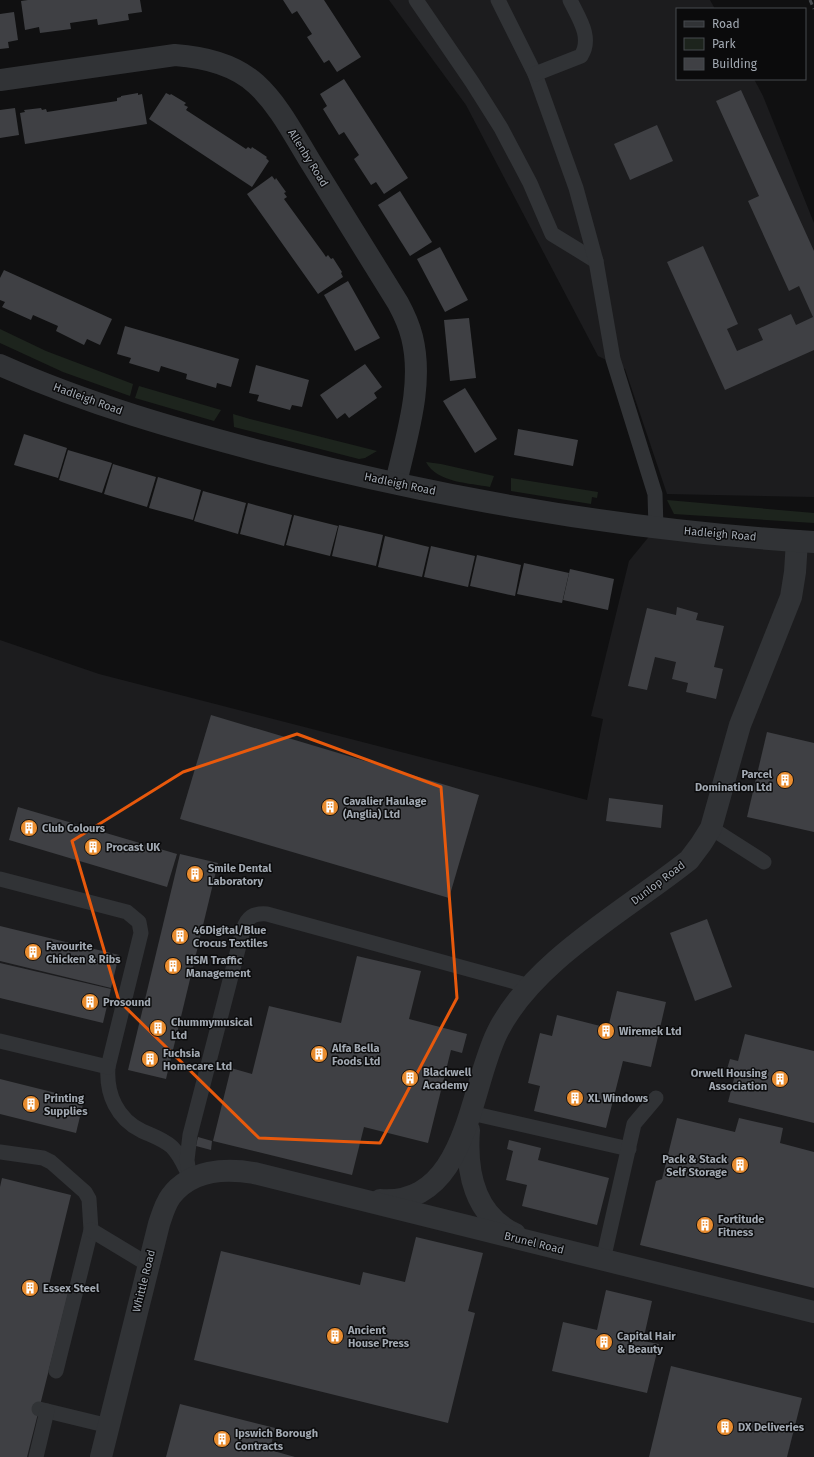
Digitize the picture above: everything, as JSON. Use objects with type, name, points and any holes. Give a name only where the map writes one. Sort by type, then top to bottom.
[{"type":"street","name":"Allenby Road","points":[[0,80],[175,55],[194,56],[212,60],[230,67],[256,83],[280,112],[398,303],[406,319],[415,350],[415,390],[396,483]]},
{"type":"street","name":"Hadleigh Road","points":[[0,365],[99,403],[189,433],[321,467],[539,512],[725,536],[806,541]]},
{"type":"street","name":"Dunlop Road","points":[[356,1198],[384,1200],[403,1198],[420,1192],[433,1184],[451,1160],[461,1140],[471,1113],[486,1058],[497,1032],[530,986],[584,938],[689,860],[701,844],[711,828],[740,725],[790,597],[795,572],[806,541]]},
{"type":"street","name":"Dunlop Road","points":[[471,1113],[469,1162],[472,1182],[477,1197],[486,1211],[498,1224],[534,1243]]},
{"type":"street","name":"Whittle Road","points":[[101,1457],[149,1265],[166,1206],[172,1196],[190,1180],[213,1171],[230,1169],[254,1173]]},
{"type":"street","name":"Brunel Road","points":[[254,1173],[814,1312]]},
{"type":"lane","points":[[416,0],[472,82],[501,128],[530,183],[552,234],[596,261]]},
{"type":"lane","points":[[498,0],[535,74],[576,188],[596,261],[613,359],[655,494],[656,528]]},
{"type":"lane","points":[[535,74],[581,56],[584,50],[586,42],[585,32],[570,0]]},
{"type":"lane","points":[[711,828],[764,862]]},
{"type":"lane","points":[[0,880],[127,912],[139,922],[141,933],[108,1067],[107,1080],[111,1096],[123,1118],[132,1126],[158,1137],[172,1147],[181,1158],[190,1180]]},
{"type":"lane","points":[[190,1180],[187,1160],[190,1135],[245,922],[250,916],[257,913],[267,914],[530,986]]},
{"type":"lane","points":[[0,1041],[108,1067]]},
{"type":"lane","points":[[603,1260],[634,1124],[656,1098]]},
{"type":"lane","points":[[471,1113],[629,1149]]},
{"type":"lane","points":[[0,1152],[43,1158],[56,1166],[85,1192],[89,1200],[92,1230],[56,1371]]},
{"type":"lane","points":[[92,1230],[149,1265]]},
{"type":"lane","points":[[36,1457],[43,1410],[109,1426]]},
{"type":"highlighted area","points":[[297,734],[441,787],[457,998],[380,1143],[259,1138],[119,1001],[72,841],[183,772]]},
{"type":"shaded area","points":[[389,0],[710,0],[714,8],[676,8],[676,80],[755,80],[763,96],[814,223],[814,497],[667,494],[625,369],[598,356],[466,105]]},
{"type":"shaded area","points":[[656,528],[814,542],[814,1457],[0,1457],[0,640],[99,674],[587,800],[603,719],[591,716],[629,561]]},
{"type":"green space","points":[[0,329],[46,351],[133,384],[130,396],[63,372],[0,343]]},
{"type":"green space","points":[[139,386],[221,410],[214,421],[135,398]]},
{"type":"green space","points":[[233,414],[377,451],[365,458],[359,459],[234,427]]},
{"type":"green space","points":[[426,462],[494,476],[490,487],[464,483],[438,474],[431,469]]},
{"type":"green space","points":[[511,478],[598,492],[597,498],[592,497],[591,504],[511,491]]},
{"type":"green space","points":[[667,500],[814,513],[814,523],[674,514]]},
{"type":"building","points":[[140,0],[142,12],[128,14],[129,20],[98,25],[97,19],[70,23],[71,29],[40,33],[39,27],[25,30],[21,1]]},
{"type":"building","points":[[283,0],[324,0],[361,57],[337,72],[329,60],[324,63],[307,37],[312,34],[297,11],[292,14]]},
{"type":"building","points":[[14,12],[18,40],[8,42],[9,48],[0,49],[0,14]]},
{"type":"building","points":[[344,79],[408,178],[384,194],[376,182],[371,185],[354,159],[359,155],[344,132],[339,135],[323,109],[327,106],[320,94]]},
{"type":"building","points":[[741,90],[814,251],[814,350],[725,390],[667,262],[703,246],[738,324],[727,329],[737,351],[763,340],[758,329],[791,314],[796,325],[813,317],[799,286],[789,291],[748,201],[759,196],[716,101]]},
{"type":"building","points":[[138,93],[138,95],[142,94],[147,124],[25,144],[20,113],[25,112],[24,110],[41,108],[42,110],[46,109],[47,112],[117,101],[117,98],[121,96]]},
{"type":"building","points":[[166,93],[171,94],[186,103],[184,105],[188,107],[186,110],[246,149],[248,147],[251,149],[252,147],[267,157],[266,158],[269,161],[252,187],[149,119]]},
{"type":"building","points":[[15,108],[19,135],[0,138],[0,110]]},
{"type":"building","points":[[657,125],[673,161],[630,180],[614,144]]},
{"type":"building","points":[[272,176],[275,180],[276,178],[286,192],[284,193],[287,197],[284,199],[326,257],[328,255],[331,259],[333,258],[342,272],[343,277],[318,294],[247,194]]},
{"type":"building","points":[[400,191],[432,242],[410,256],[378,205]]},
{"type":"building","points":[[440,247],[468,300],[445,312],[417,259]]},
{"type":"building","points":[[4,270],[112,319],[100,345],[87,339],[84,345],[56,331],[58,326],[33,315],[31,320],[2,307],[5,302],[0,300],[0,278]]},
{"type":"building","points":[[348,281],[380,338],[355,351],[324,295]]},
{"type":"building","points":[[469,318],[476,378],[450,381],[444,320]]},
{"type":"building","points":[[125,326],[239,359],[231,387],[217,383],[216,388],[186,379],[187,374],[161,366],[159,372],[129,363],[131,358],[117,354]]},
{"type":"building","points":[[365,364],[382,387],[374,393],[377,398],[349,418],[345,413],[337,419],[320,395]]},
{"type":"building","points":[[256,365],[309,380],[302,407],[292,405],[290,410],[257,401],[259,395],[249,393]]},
{"type":"building","points":[[465,388],[497,439],[475,453],[443,401]]},
{"type":"building","points":[[518,429],[578,440],[573,466],[514,455]]},
{"type":"building","points":[[24,434],[67,448],[58,478],[14,465]]},
{"type":"building","points":[[68,450],[112,463],[102,493],[59,480]]},
{"type":"building","points":[[113,464],[156,477],[147,507],[104,494]]},
{"type":"building","points":[[158,477],[201,490],[193,520],[149,508]]},
{"type":"building","points":[[203,491],[246,503],[238,534],[194,521]]},
{"type":"building","points":[[248,503],[292,515],[284,546],[240,534]]},
{"type":"building","points":[[294,515],[338,526],[330,556],[286,545]]},
{"type":"building","points":[[339,525],[383,535],[376,566],[332,556]]},
{"type":"building","points":[[385,536],[429,547],[422,577],[378,567]]},
{"type":"building","points":[[431,546],[475,556],[468,587],[424,577]]},
{"type":"building","points":[[477,555],[521,565],[515,596],[470,586]]},
{"type":"building","points":[[524,563],[569,573],[562,603],[517,594]]},
{"type":"building","points":[[570,569],[614,579],[608,610],[563,600]]},
{"type":"building","points":[[677,607],[698,613],[696,620],[724,626],[714,667],[723,669],[716,699],[686,692],[688,683],[672,679],[676,662],[655,657],[647,690],[628,686],[647,608],[676,615]]},
{"type":"building","name":"Cavalier Haulage (Anglia) Ltd","points":[[211,715],[479,795],[449,898],[180,819]]},
{"type":"building","name":"Parcel Domination Ltd","points":[[767,732],[814,743],[814,832],[747,817]]},
{"type":"building","points":[[609,798],[663,805],[661,828],[606,821]]},
{"type":"building","points":[[18,807],[177,854],[167,887],[9,840]]},
{"type":"building","points":[[180,854],[218,863],[166,1079],[128,1070]]},
{"type":"building","points":[[707,919],[732,987],[695,1001],[670,933]]},
{"type":"building","points":[[0,926],[119,955],[111,988],[0,961]]},
{"type":"building","points":[[357,956],[421,971],[409,1019],[467,1034],[462,1053],[451,1050],[428,1143],[364,1127],[352,1175],[213,1141],[231,1068],[252,1074],[269,1006],[341,1023]]},
{"type":"building","points":[[0,963],[111,989],[103,1023],[0,998]]},
{"type":"building","points":[[617,991],[666,1002],[651,1067],[623,1061],[606,1128],[534,1111],[540,1086],[528,1083],[540,1033],[552,1036],[557,1015],[608,1028]]},
{"type":"building","points":[[745,1034],[814,1051],[814,1123],[728,1102],[736,1071],[727,1069],[730,1059],[738,1061]]},
{"type":"building","points":[[0,1079],[84,1100],[76,1133],[0,1114]]},
{"type":"building","points":[[677,1118],[735,1132],[739,1118],[783,1128],[780,1143],[814,1152],[814,1288],[640,1245],[656,1181],[662,1179]]},
{"type":"building","points":[[198,1137],[212,1141],[211,1150],[196,1146]]},
{"type":"building","points":[[509,1140],[541,1148],[538,1160],[609,1178],[597,1225],[522,1206],[527,1185],[506,1180],[513,1151],[507,1149]]},
{"type":"building","name":"Essex Steel","points":[[2,1178],[71,1195],[49,1285],[69,1290],[27,1457],[0,1457],[0,1187]]},
{"type":"building","name":"Ancient House Press","points":[[416,1237],[483,1253],[468,1311],[475,1313],[448,1423],[194,1360],[221,1251],[360,1285],[363,1272],[405,1282]]},
{"type":"building","name":"Capital Hair & Beauty","points":[[606,1290],[652,1301],[643,1341],[659,1344],[647,1393],[552,1371],[563,1322],[597,1330]]},
{"type":"building","name":"DX Deliveries","points":[[671,1366],[802,1398],[787,1457],[649,1457]]},
{"type":"building","name":"Ipswich Borough Contracts","points":[[180,1404],[275,1428],[270,1450],[295,1457],[166,1457]]},
{"type":"railway","points":[[810,0],[814,9]]},
{"type":"place","name":"Parcel Domination Ltd","points":[[785,780]]},
{"type":"place","name":"Cavalier Haulage (Anglia) Ltd","points":[[330,807]]},
{"type":"place","name":"Club Colours","points":[[29,828]]},
{"type":"place","name":"Procast UK","points":[[93,847]]},
{"type":"place","name":"Smile Dental Laboratory","points":[[195,874]]},
{"type":"place","name":"46Digital/Blue Crocus Textiles","points":[[180,936]]},
{"type":"place","name":"Favourite Chicken & Ribs","points":[[33,952]]},
{"type":"place","name":"HSM Traffic Management","points":[[173,966]]},
{"type":"place","name":"Prosound","points":[[90,1002]]},
{"type":"place","name":"Chummymusical Ltd","points":[[158,1028]]},
{"type":"place","name":"Wiremek Ltd","points":[[606,1031]]},
{"type":"place","name":"Alfa Bella Foods Ltd","points":[[319,1054]]},
{"type":"place","name":"Fuchsia Homecare Ltd","points":[[150,1059]]},
{"type":"place","name":"Blackwell Academy","points":[[410,1078]]},
{"type":"place","name":"Orwell Housing Association","points":[[780,1079]]},
{"type":"place","name":"XL Windows","points":[[575,1098]]},
{"type":"place","name":"Printing Supplies","points":[[31,1104]]},
{"type":"place","name":"Pack & Stack Self Storage","points":[[740,1165]]},
{"type":"place","name":"Fortitude Fitness","points":[[705,1225]]},
{"type":"place","name":"Essex Steel","points":[[30,1288]]},
{"type":"place","name":"Ancient House Press","points":[[335,1336]]},
{"type":"place","name":"Capital Hair & Beauty","points":[[604,1342]]},
{"type":"place","name":"DX Deliveries","points":[[725,1427]]},
{"type":"place","name":"Ipswich Borough Contracts","points":[[222,1439]]}]
